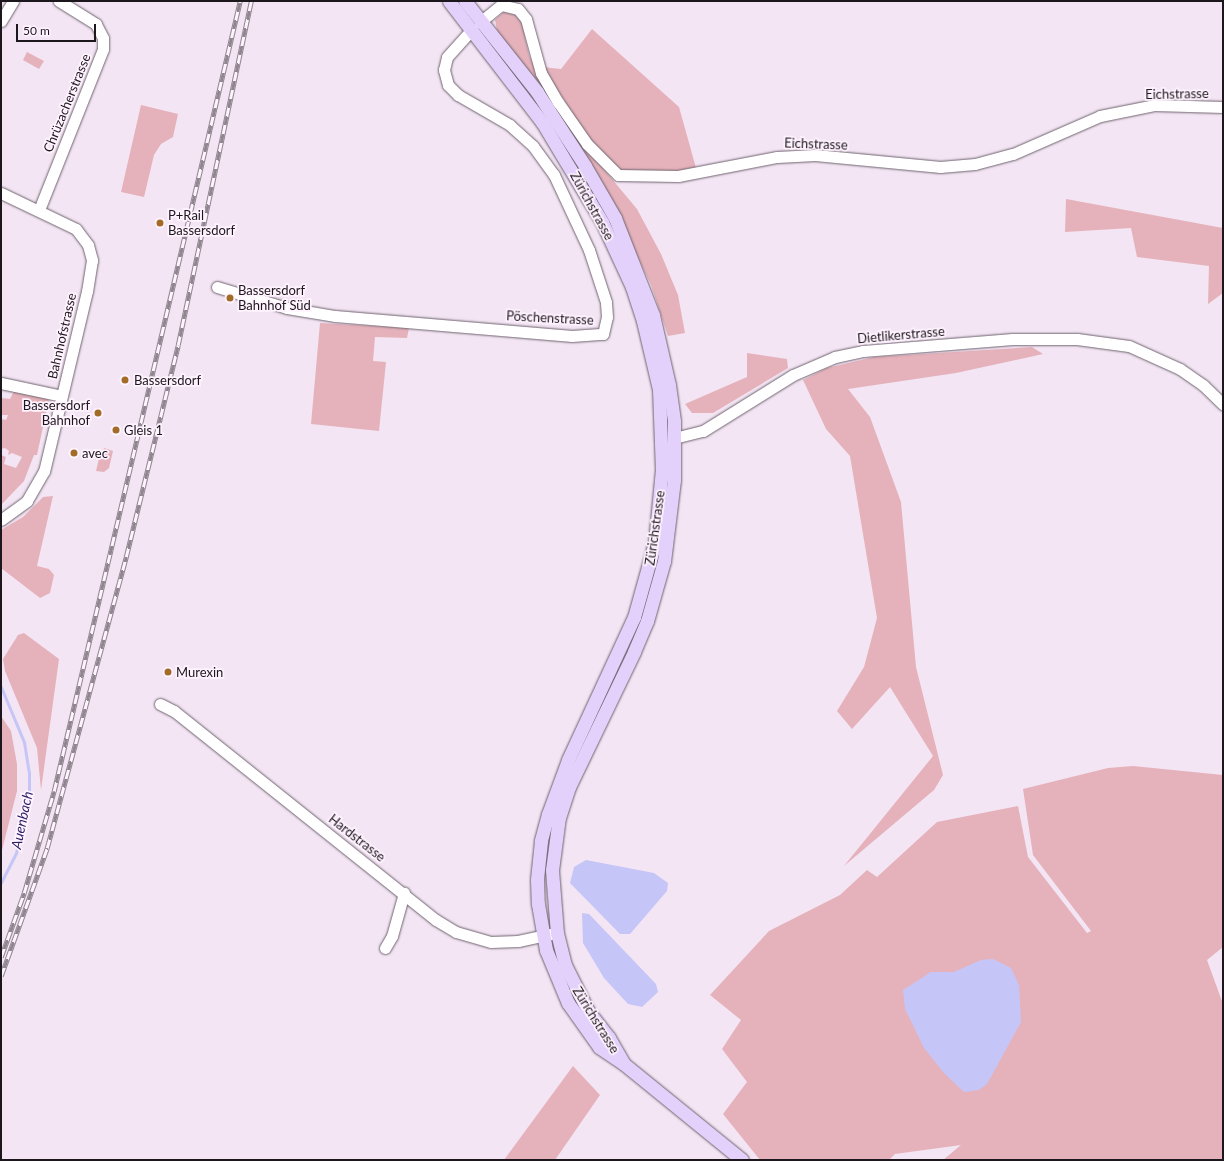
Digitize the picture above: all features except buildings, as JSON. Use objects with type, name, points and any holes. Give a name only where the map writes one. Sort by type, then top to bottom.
[{"type":"main road","name":"Zürichstrasse","points":[[449,1],[476,25],[537,92],[585,166],[615,218],[643,285],[674,421],[666,435],[659,514],[648,576],[620,652],[568,760],[548,814],[541,841],[538,880],[543,936],[561,989],[578,1019],[599,1047],[624,1064],[742,1160]]},
{"type":"main road","name":"Zürichstrasse","points":[[465,1],[476,25]]},
{"type":"main road","name":"Zürichstrasse","points":[[624,1064],[579,996],[565,966],[556,933],[552,870],[559,817],[581,759],[647,621],[664,561],[670,520],[666,435],[659,389],[659,359]]},
{"type":"street","points":[[1,21],[13,1]]},
{"type":"street","name":"Chrüzacherstrasse","points":[[39,210],[103,49],[103,38],[96,24],[59,1]]},
{"type":"street","name":"Eichstrasse","points":[[476,25],[501,5],[518,9],[526,19],[541,73],[558,102],[587,144],[618,175],[678,176],[777,156],[815,155],[940,167],[975,164],[1013,154],[1100,116],[1154,106],[1223,107]]},
{"type":"street","name":"Pöschenstrasse","points":[[217,287],[287,308],[335,316],[572,336],[603,334],[607,317],[606,302],[589,250],[554,175],[533,146],[510,125],[458,95],[448,85],[444,70],[447,56],[476,25]]},
{"type":"street","points":[[1,193],[39,210]]},
{"type":"street","name":"Bahnhofstrasse","points":[[1,520],[27,501],[41,480],[87,291],[91,259],[88,245],[76,229],[39,210]]},
{"type":"street","name":"Dietlikerstrasse","points":[[666,435],[703,431],[793,375],[818,363],[863,351],[1044,338],[1094,340],[1150,354],[1180,369],[1203,385],[1223,404]]},
{"type":"street","points":[[1,383],[62,396]]},
{"type":"street","name":"Hardstrasse","points":[[160,704],[174,711],[436,920],[456,932],[474,939],[491,942],[518,941],[556,933]]},
{"type":"street","points":[[385,948],[392,936],[404,893]]},
{"type":"shaded area","points":[[504,12],[515,15],[522,23],[529,55],[546,95],[498,35],[495,20]]},
{"type":"shaded area","points":[[592,29],[679,107],[696,168],[677,172],[619,172],[588,138],[543,67],[561,69]]},
{"type":"shaded area","points":[[27,52],[44,61],[39,69],[23,60]]},
{"type":"shaded area","points":[[141,105],[178,114],[173,137],[161,144],[154,155],[144,197],[121,192]]},
{"type":"shaded area","points":[[566,124],[637,209],[661,254],[678,295],[685,333],[668,336],[651,285],[618,216]]},
{"type":"shaded area","points":[[1066,199],[1223,228],[1223,293],[1208,304],[1209,266],[1137,257],[1131,228],[1065,232]]},
{"type":"shaded area","points":[[320,323],[409,328],[407,338],[375,337],[373,361],[386,362],[379,431],[311,424]]},
{"type":"shaded area","points":[[1032,347],[1043,354],[956,373],[848,389],[870,417],[901,502],[916,667],[943,775],[934,790],[844,866],[933,756],[890,687],[852,729],[837,711],[864,667],[877,618],[850,456],[826,429],[803,380],[827,368],[874,357]]},
{"type":"shaded area","points":[[747,353],[787,359],[788,368],[713,413],[692,413],[685,404],[747,377]]},
{"type":"shaded area","points":[[14,391],[49,399],[37,455],[34,455],[24,481],[1,505],[1,455],[6,457],[4,464],[16,468],[22,457],[12,453],[8,455],[9,451],[5,448],[1,449],[1,419],[6,420],[8,415],[1,415],[2,398],[10,399]]},
{"type":"shaded area","points":[[104,448],[113,451],[109,468],[104,472],[96,471],[100,454],[103,454]]},
{"type":"shaded area","points":[[53,496],[37,566],[49,569],[54,575],[50,593],[40,598],[1,568],[1,530],[23,517],[43,497]]},
{"type":"shaded area","points":[[24,633],[59,659],[41,790],[37,748],[5,671],[3,659],[18,635]]},
{"type":"shaded area","points":[[1,716],[11,731],[17,764],[17,791],[1,854]]},
{"type":"shaded area","points":[[1133,766],[1223,775],[1223,947],[1207,960],[1223,1004],[1223,1160],[943,1160],[961,1145],[895,1154],[889,1160],[760,1160],[723,1114],[747,1082],[722,1049],[741,1020],[710,995],[769,931],[840,895],[867,870],[877,877],[937,822],[1018,806],[1028,857],[1087,933],[1091,931],[1033,855],[1023,789],[1108,768]]},
{"type":"shaded area","points":[[573,1066],[600,1095],[555,1160],[504,1160]]},
{"type":"water","points":[[586,860],[654,873],[668,883],[667,891],[630,934],[620,934],[570,883],[574,867]]},
{"type":"water","points":[[582,913],[589,914],[656,984],[658,992],[642,1007],[628,1004],[604,978],[583,943]]},
{"type":"water","points":[[993,959],[1011,968],[1019,985],[1021,1022],[987,1084],[979,1090],[964,1092],[944,1073],[924,1048],[905,1009],[903,990],[931,972],[954,972],[981,960]]},
{"type":"waterway","name":"Auenbach","points":[[1,687],[24,742],[29,772],[29,797],[16,853],[1,883]]},
{"type":"railway","points":[[1,957],[24,893],[54,791],[240,1]]},
{"type":"railway","points":[[1,976],[47,848],[126,557],[178,345],[251,1]]},
{"type":"place","name":"P+Rail Bassersdorf","points":[[160,223]]},
{"type":"place","name":"Bassersdorf Bahnhof Süd","points":[[230,298]]},
{"type":"place","name":"Bassersdorf","points":[[125,380]]},
{"type":"place","name":"Bassersdorf Bahnhof","points":[[98,413]]},
{"type":"place","name":"Gleis 1","points":[[116,430]]},
{"type":"place","name":"avec","points":[[74,453]]},
{"type":"place","name":"Murexin","points":[[168,672]]}]
